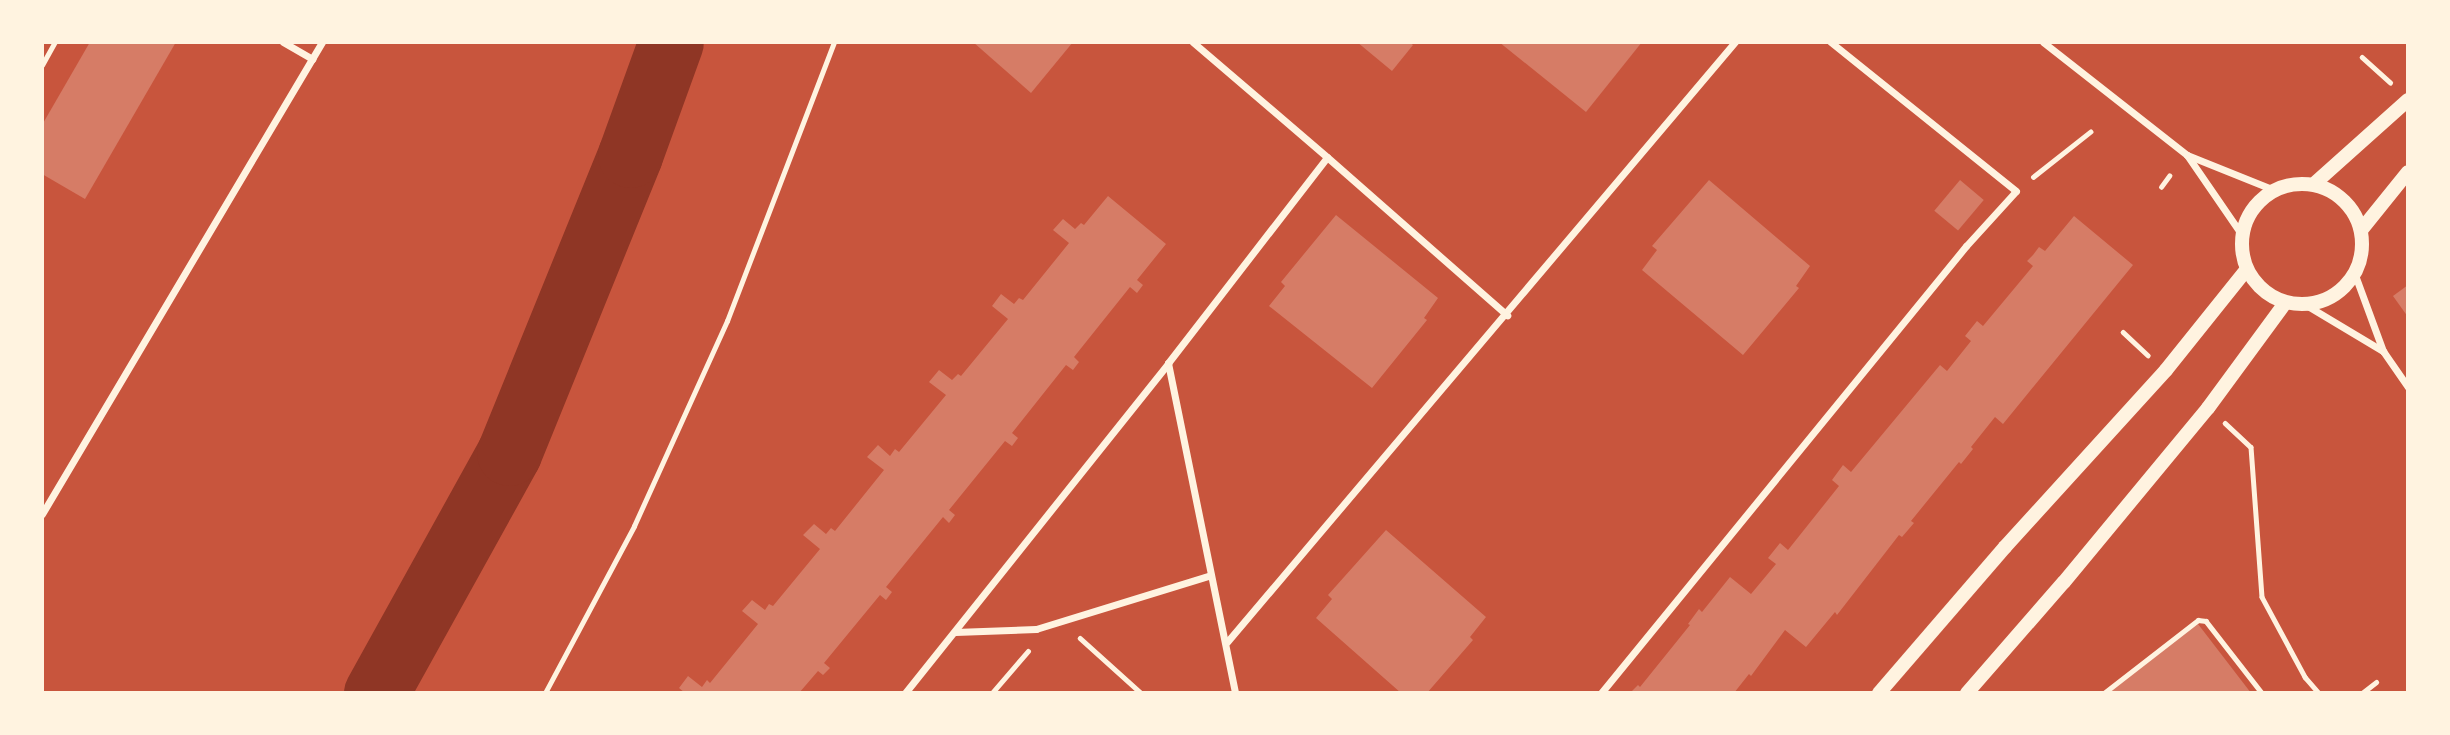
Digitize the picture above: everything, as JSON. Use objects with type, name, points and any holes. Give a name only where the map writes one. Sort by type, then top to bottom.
[{"type":"main road","points":[[2314,184],[2403,95]]},
{"type":"main road","points":[[2362,229],[2408,172]]},
{"type":"main road","points":[[2294,184],[2314,184],[2335,192],[2351,208],[2362,229],[2363,252],[2355,275],[2334,297],[2306,306],[2285,303],[2269,296],[2247,269],[2242,252],[2242,235],[2253,209],[2274,190],[2294,184]]},
{"type":"main road","points":[[1879,693],[2005,547],[2166,370],[2247,269]]},
{"type":"main road","points":[[1967,693],[2064,582],[2208,408],[2285,303]]},
{"type":"street","points":[[283,42],[312,59]]},
{"type":"street","points":[[42,514],[322,42]]},
{"type":"street","points":[[1193,42],[1507,315]]},
{"type":"street","points":[[1227,642],[1507,315],[1735,42]]},
{"type":"street","points":[[1601,693],[1966,246],[2016,191],[1831,42]]},
{"type":"street","points":[[2043,42],[2187,155],[2274,190]]},
{"type":"street","points":[[2187,155],[2242,235]]},
{"type":"street","points":[[905,693],[1168,363],[1327,157]]},
{"type":"street","points":[[2355,275],[2384,351],[2408,387]]},
{"type":"street","points":[[2306,306],[2384,351]]},
{"type":"street","points":[[1168,363],[1227,642],[1235,693]]},
{"type":"street","points":[[955,632],[1037,629],[1211,575]]},
{"type":"lane","points":[[42,65],[55,42]]},
{"type":"lane","points":[[2362,693],[2376,682]]},
{"type":"path","points":[[545,693],[634,526],[727,321],[834,42]]},
{"type":"path","points":[[2362,57],[2403,95]]},
{"type":"path","points":[[2016,191],[2090,132]]},
{"type":"path","points":[[2161,187],[2169,176]]},
{"type":"path","points":[[2123,332],[2150,356]]},
{"type":"path","points":[[2220,419],[2251,447],[2262,597],[2305,677],[2319,693]]},
{"type":"path","points":[[2104,693],[2198,620],[2206,621],[2262,693]]},
{"type":"path","points":[[1061,621],[1141,693]]},
{"type":"path","points":[[992,693],[1050,625]]},
{"type":"building","points":[[90,42],[176,42],[85,199],[42,174],[42,125]]},
{"type":"building","points":[[973,42],[1073,42],[1031,93]]},
{"type":"building","points":[[1357,42],[1409,42],[1413,45],[1392,71]]},
{"type":"building","points":[[1499,42],[1642,42],[1586,112]]},
{"type":"building","points":[[1709,180],[1810,266],[1796,286],[1799,288],[1743,355],[1642,270],[1657,250],[1652,246]]},
{"type":"building","points":[[1960,180],[1984,200],[1958,231],[1934,211]]},
{"type":"building","points":[[1108,196],[1166,244],[1137,280],[1143,285],[1137,293],[1130,287],[1074,357],[1079,362],[1073,370],[1066,365],[1012,433],[1018,438],[1012,446],[1005,441],[949,510],[955,515],[949,523],[943,517],[886,587],[892,592],[886,600],[880,595],[824,663],[830,668],[823,675],[818,671],[799,693],[685,693],[679,688],[688,676],[702,687],[707,680],[710,683],[758,624],[742,611],[752,600],[765,610],[769,604],[773,606],[820,549],[803,535],[814,524],[826,534],[831,528],[835,531],[884,470],[867,457],[878,445],[890,456],[895,449],[899,452],[946,395],[929,382],[939,370],[952,380],[958,374],[961,376],[1008,319],[992,306],[1001,294],[1014,304],[1019,298],[1023,300],[1069,243],[1053,230],[1063,219],[1075,229],[1081,223],[1084,225]]},
{"type":"building","points":[[1336,215],[1438,298],[1424,318],[1427,320],[1372,388],[1269,306],[1285,286],[1281,282]]},
{"type":"building","points":[[2074,216],[2133,265],[2003,424],[1995,417],[1961,464],[1959,462],[1911,521],[1914,523],[1902,537],[1899,535],[1837,615],[1835,612],[1806,647],[1785,630],[1751,676],[1749,674],[1734,693],[1630,693],[1638,685],[1640,687],[1690,625],[1688,624],[1699,609],[1702,612],[1730,577],[1751,594],[1776,564],[1768,558],[1780,543],[1788,550],[1839,486],[1832,480],[1843,465],[1851,472],[1940,365],[1947,371],[1971,341],[1965,336],[1977,321],[1983,326],[2033,266],[2027,261],[2039,247],[2045,251]]},
{"type":"building","points":[[2408,285],[2408,317],[2393,296]]},
{"type":"building","points":[[1386,530],[1486,617],[1470,637],[1473,640],[1427,693],[1401,693],[1316,618],[1332,599],[1328,595]]},
{"type":"building","points":[[2198,624],[2251,693],[2108,693],[2128,678]]},
{"type":"waterway","points":[[376,693],[509,453],[630,155],[671,42]]}]
